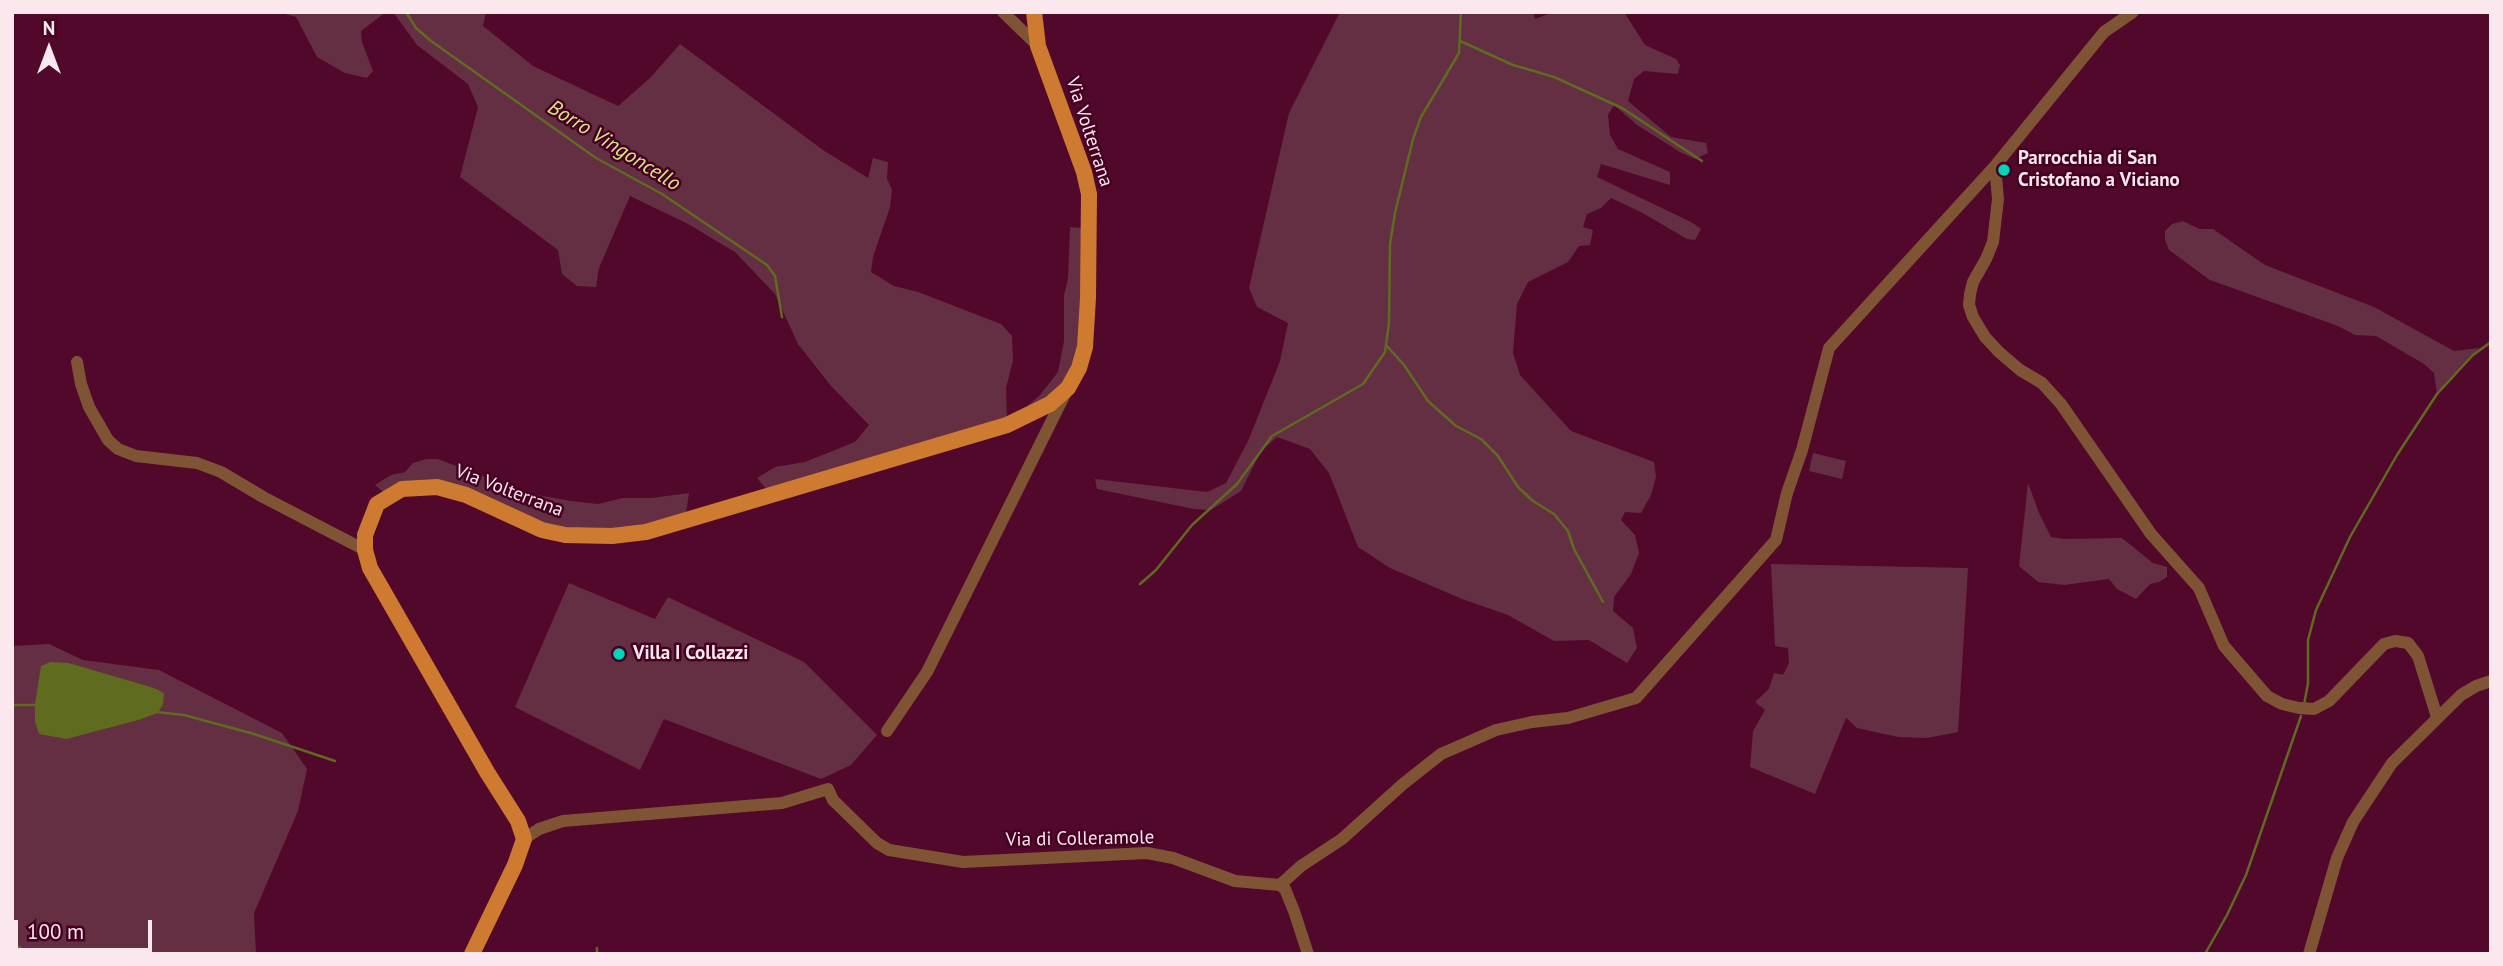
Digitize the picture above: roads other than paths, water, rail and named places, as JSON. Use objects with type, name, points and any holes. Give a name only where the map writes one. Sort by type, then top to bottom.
[{"type":"main road","name":"Via Volterrana","points":[[365,550],[365,535],[377,504],[402,489],[437,487],[466,495],[542,530],[565,535],[612,536],[646,532],[1007,425],[1050,404],[1068,388],[1079,368],[1085,346],[1090,194],[1038,46],[1034,12]]},
{"type":"main road","points":[[365,550],[370,568],[385,597],[518,821],[524,839],[515,865],[472,954]]},
{"type":"street","points":[[1003,12],[1038,46]]},
{"type":"street","points":[[1308,954],[1294,911],[1285,889],[1280,885],[1301,866],[1342,839],[1441,754],[1496,730],[1568,718],[1636,698],[1776,540],[1829,348],[1995,166],[2104,32],[2133,12]]},
{"type":"street","points":[[1995,166],[1998,199],[1993,242],[1973,282],[1969,304],[1973,317],[1985,337],[1999,352],[2020,370],[2042,383],[2061,404],[2151,534],[2199,588],[2224,646],[2267,696],[2282,704],[2314,709],[2329,701],[2384,644],[2395,641],[2408,643],[2417,656],[2437,717]]},
{"type":"street","points":[[77,362],[89,407],[108,440],[118,450],[136,456],[197,463],[221,472],[365,550]]},
{"type":"street","name":"Via Volterrana","points":[[887,731],[927,672],[1068,388]]},
{"type":"street","points":[[2309,954],[2337,858],[2353,822],[2392,763],[2461,695],[2491,681]]},
{"type":"street","name":"Via di Colleramole","points":[[524,839],[539,829],[563,821],[782,803],[828,789],[834,800],[877,843],[889,850],[962,862],[1147,853],[1173,858],[1235,881],[1280,885]]},
{"type":"waterway","name":"Borro Vingoncello","points":[[406,12],[416,28],[431,41],[596,158],[662,194],[767,265],[775,276],[782,317]]},
{"type":"waterway","points":[[1140,584],[1156,570],[1192,525],[1237,484],[1272,436],[1363,384],[1385,352],[1389,323],[1390,244],[1395,213],[1421,117],[1459,53],[1461,12]]},
{"type":"waterway","points":[[1460,41],[1513,65],[1554,77],[1622,108],[1702,161]]},
{"type":"waterway","points":[[2304,705],[2308,683],[2308,640],[2316,610],[2350,537],[2397,455],[2437,394],[2473,355],[2491,342]]},
{"type":"waterway","points":[[1386,345],[1404,365],[1428,401],[1456,426],[1481,439],[1498,456],[1518,487],[1533,501],[1554,514],[1568,531],[1574,549],[1603,602]]},
{"type":"waterway","points":[[12,705],[38,705]]},
{"type":"waterway","points":[[156,712],[184,715],[254,734],[335,761]]},
{"type":"waterway","points":[[2205,954],[2246,875],[2301,716]]},
{"type":"waterway","points":[[12,943],[30,954]]},
{"type":"waterway","points":[[597,948],[597,954]]},
{"type":"place","name":"Parrocchia di San Cristofano a Viciano","points":[[2004,170]]},
{"type":"place","name":"Villa I Collazzi","points":[[619,654]]}]
